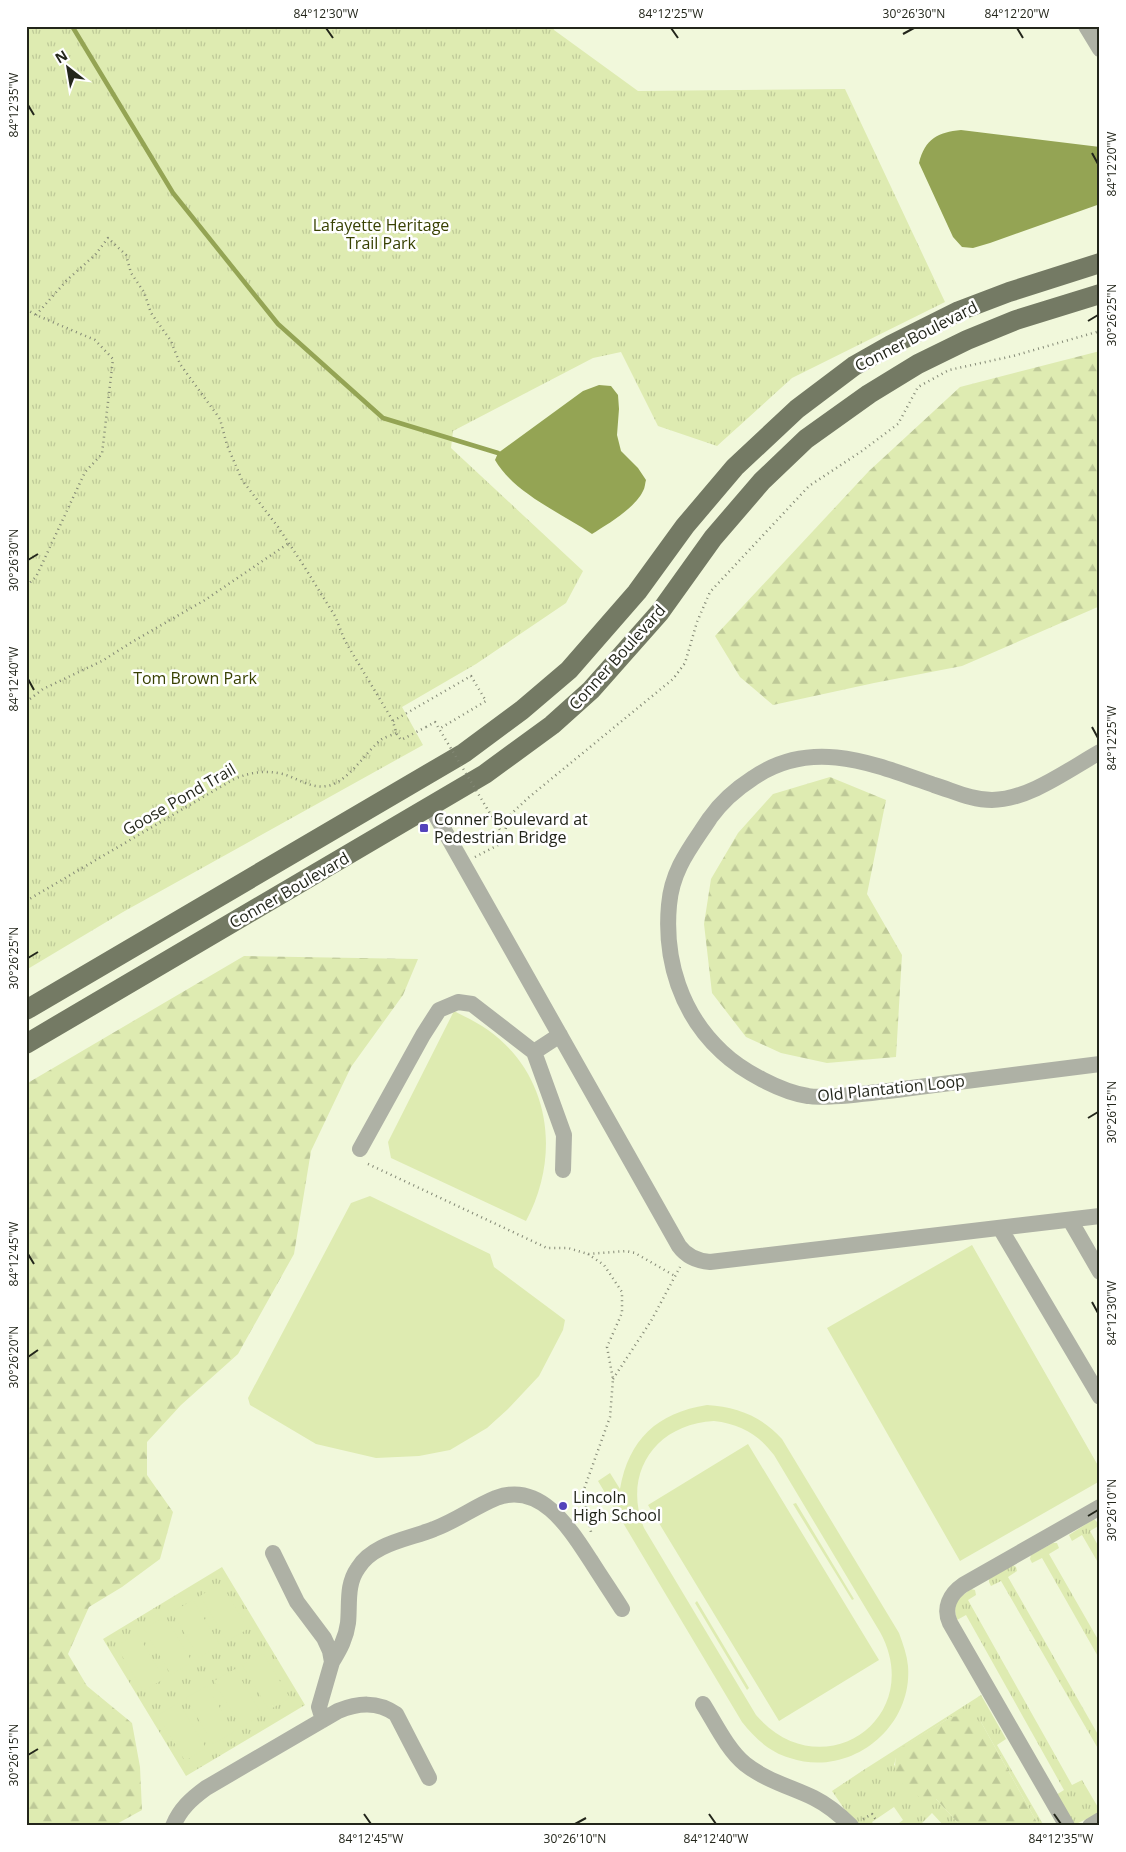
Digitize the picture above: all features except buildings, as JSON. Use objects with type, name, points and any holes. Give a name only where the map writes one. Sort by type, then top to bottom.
[{"type":"main road","name":"Conner Boulevard","points":[[26,1010],[415,782],[464,752],[522,710],[569,670],[637,592],[685,526],[735,467],[797,409],[854,366],[890,345],[959,311],[1008,292],[1100,263]]},
{"type":"main road","name":"Conner Boulevard","points":[[26,1044],[431,807],[485,774],[552,726],[591,690],[660,612],[713,538],[762,481],[806,439],[869,394],[918,364],[959,344],[1016,320],[1100,294]]},
{"type":"main road","points":[[415,782],[431,807]]},
{"type":"street","points":[[1086,26],[1100,49]]},
{"type":"street","name":"Old Plantation Loop","points":[[1100,752],[1034,789],[1011,798],[992,800],[971,798],[850,758],[807,756],[783,762],[759,774],[733,792],[717,808],[679,864],[670,895],[667,928],[671,965],[682,998],[711,1042],[729,1059],[753,1075],[808,1096],[862,1094],[1100,1064]]},
{"type":"street","points":[[431,807],[679,1246],[690,1257],[699,1261],[710,1262],[1100,1216]]},
{"type":"street","points":[[360,1149],[423,1035],[439,1010],[458,1002],[472,1004],[534,1052],[564,1135],[563,1170]]},
{"type":"street","points":[[534,1052],[560,1035]]},
{"type":"street","points":[[1070,1220],[1100,1272]]},
{"type":"street","points":[[1000,1228],[1100,1397]]},
{"type":"street","points":[[323,1720],[319,1707],[332,1662],[341,1648],[346,1634],[348,1596],[358,1566],[367,1557],[384,1548],[407,1538],[439,1528],[496,1498],[523,1494],[535,1499],[558,1514],[572,1531],[622,1609]]},
{"type":"street","points":[[1067,1826],[950,1624],[946,1610],[953,1595],[963,1585],[1100,1507]]},
{"type":"street","points":[[273,1554],[297,1602],[324,1638],[330,1651],[332,1662]]},
{"type":"street","points":[[173,1826],[178,1813],[190,1800],[206,1788],[338,1711],[356,1704],[387,1708],[396,1715],[429,1778]]},
{"type":"street","points":[[703,1704],[732,1751],[744,1764],[763,1776],[816,1799],[838,1813],[851,1826]]},
{"type":"street","points":[[1090,1826],[1100,1820]]},
{"type":"path","points":[[36,315],[67,280],[95,255],[108,238],[126,255],[132,273],[144,292],[150,313],[171,341],[180,364],[220,420],[226,445],[242,480],[289,543],[335,616],[344,641],[393,722],[396,733],[401,740],[435,722],[503,835]]},
{"type":"path","points":[[26,309],[95,340],[113,359],[102,454],[85,472],[36,577],[26,586]]},
{"type":"path","points":[[464,865],[502,842],[509,816],[528,798],[673,679],[685,663],[697,622],[710,592],[809,486],[862,451],[898,424],[918,387],[948,370],[1012,356],[1100,332]]},
{"type":"path","points":[[26,702],[43,689],[102,661],[205,600],[289,543]]},
{"type":"path","points":[[393,722],[471,676],[486,701],[439,729]]},
{"type":"path","name":"Goose Pond Trail","points":[[26,901],[234,779],[260,771],[284,774],[312,785],[328,786],[344,778],[382,740],[396,733]]},
{"type":"path","points":[[368,1164],[547,1248],[568,1248],[588,1254],[604,1265],[622,1292],[622,1313],[607,1347],[613,1379],[610,1417],[583,1492],[592,1539]]},
{"type":"path","points":[[588,1254],[626,1251],[635,1253],[675,1276]]},
{"type":"path","points":[[613,1379],[651,1321],[680,1267]]},
{"type":"green space","name":"Lafayette Heritage Trail Park","points":[[26,26],[553,26],[554,30],[638,91],[845,89],[945,302],[792,378],[717,446],[658,426],[621,352],[593,358],[453,431],[451,448],[583,571],[566,603],[476,664],[402,707],[423,745],[123,912],[26,970]]},
{"type":"green space","points":[[1100,351],[1100,606],[962,666],[773,705],[740,677],[715,636],[869,471],[960,387]]},
{"type":"green space","points":[[830,777],[886,800],[867,894],[902,955],[896,1057],[827,1063],[781,1053],[746,1037],[712,993],[704,924],[711,879],[738,833],[773,794]]},
{"type":"green space","points":[[244,956],[418,959],[403,995],[351,1067],[311,1151],[294,1254],[238,1354],[181,1405],[147,1442],[147,1475],[173,1512],[160,1559],[122,1587],[89,1607],[68,1654],[87,1686],[132,1723],[140,1767],[142,1810],[113,1826],[26,1826],[26,1084]]},
{"type":"green space","points":[[454,1011],[484,1027],[509,1048],[525,1070],[537,1093],[544,1118],[546,1144],[544,1170],[537,1196],[526,1221],[391,1158],[388,1142]]},
{"type":"green space","points":[[370,1196],[490,1254],[494,1267],[565,1320],[563,1330],[539,1376],[487,1428],[450,1450],[419,1456],[376,1458],[316,1444],[250,1405],[248,1398],[351,1203]]},
{"type":"green space","points":[[972,1245],[1100,1469],[1100,1481],[960,1561],[827,1328]]},
{"type":"green space","points":[[707,1405],[728,1408],[748,1414],[766,1424],[782,1439],[899,1633],[908,1666],[907,1689],[900,1710],[888,1728],[873,1743],[855,1754],[834,1761],[812,1762],[790,1758],[775,1752],[752,1734],[742,1722],[598,1481],[610,1473],[620,1489],[630,1456],[648,1431],[674,1414]],"holes":[[[714,1421],[723,1422],[748,1431],[762,1441],[774,1455],[880,1632],[891,1663],[890,1692],[879,1716],[860,1734],[837,1745],[810,1746],[782,1737],[756,1715],[644,1528],[638,1508],[637,1489],[641,1471],[649,1455],[660,1442],[675,1431],[693,1424]]]},
{"type":"green space","points":[[748,1444],[879,1660],[779,1721],[648,1505]]},
{"type":"green space","points":[[796,1503],[854,1599],[852,1600],[793,1504]]},
{"type":"green space","points":[[1094,1519],[1100,1525],[1090,1531],[1100,1549],[1100,1566],[1082,1535],[1072,1541],[1069,1535]]},
{"type":"green space","points":[[1053,1543],[1057,1543],[1059,1548],[1049,1554],[1100,1643],[1100,1660],[1042,1558],[1032,1563],[1030,1559],[1031,1555]]},
{"type":"green space","points":[[1013,1565],[1017,1571],[1008,1577],[1100,1738],[1100,1752],[1001,1581],[991,1586],[989,1582],[989,1579]]},
{"type":"green space","points":[[222,1567],[305,1705],[186,1776],[103,1639]]},
{"type":"green space","points":[[221,1583],[248,1629],[227,1641],[200,1596]]},
{"type":"green space","points":[[971,1589],[975,1590],[976,1595],[968,1600],[1072,1785],[1082,1780],[1099,1809],[1097,1814],[1074,1825],[1056,1795],[1064,1790],[966,1615],[957,1620],[955,1609],[957,1602]]},
{"type":"green space","points":[[193,1600],[220,1645],[199,1658],[172,1612]]},
{"type":"green space","points":[[697,1601],[749,1688],[747,1690],[695,1603]]},
{"type":"green space","points":[[165,1616],[192,1662],[171,1675],[144,1629]]},
{"type":"green space","points":[[137,1633],[164,1679],[143,1691],[116,1646]]},
{"type":"green space","points":[[263,1653],[290,1698],[269,1710],[242,1665]]},
{"type":"green space","points":[[235,1669],[262,1715],[241,1727],[214,1681]]},
{"type":"green space","points":[[207,1686],[234,1732],[213,1744],[186,1698]]},
{"type":"green space","points":[[981,1695],[1006,1739],[997,1745],[1044,1826],[1039,1826],[981,1722],[951,1717],[898,1750],[894,1765],[936,1799],[961,1826],[944,1826],[932,1813],[919,1826],[895,1826],[903,1820],[894,1807],[872,1822],[875,1826],[856,1826],[832,1791]]},
{"type":"green space","points":[[179,1703],[206,1748],[185,1761],[158,1715]]},
{"type":"green space","points":[[969,1715],[981,1722],[1039,1826],[961,1826],[936,1799],[922,1799],[899,1779],[895,1768],[897,1750],[951,1717]]},
{"type":"shaded area","points":[[961,130],[1100,147],[1100,204],[990,243],[973,248],[962,247],[953,237],[919,163],[925,148],[934,138]]},
{"type":"shaded area","points":[[599,385],[611,386],[618,395],[617,435],[621,451],[638,468],[646,480],[644,490],[634,503],[592,534],[514,483],[495,460],[498,453],[583,391]]},
{"type":"waterway","points":[[72,26],[173,193],[278,324],[383,418],[498,453]]},
{"type":"place","name":"Conner Boulevard at Pedestrian Bridge","points":[[424,828]]},
{"type":"place","name":"Lincoln High School","points":[[563,1506]]},
{"type":"park label","name":"Tom Brown Park","points":[[195,678]]}]
